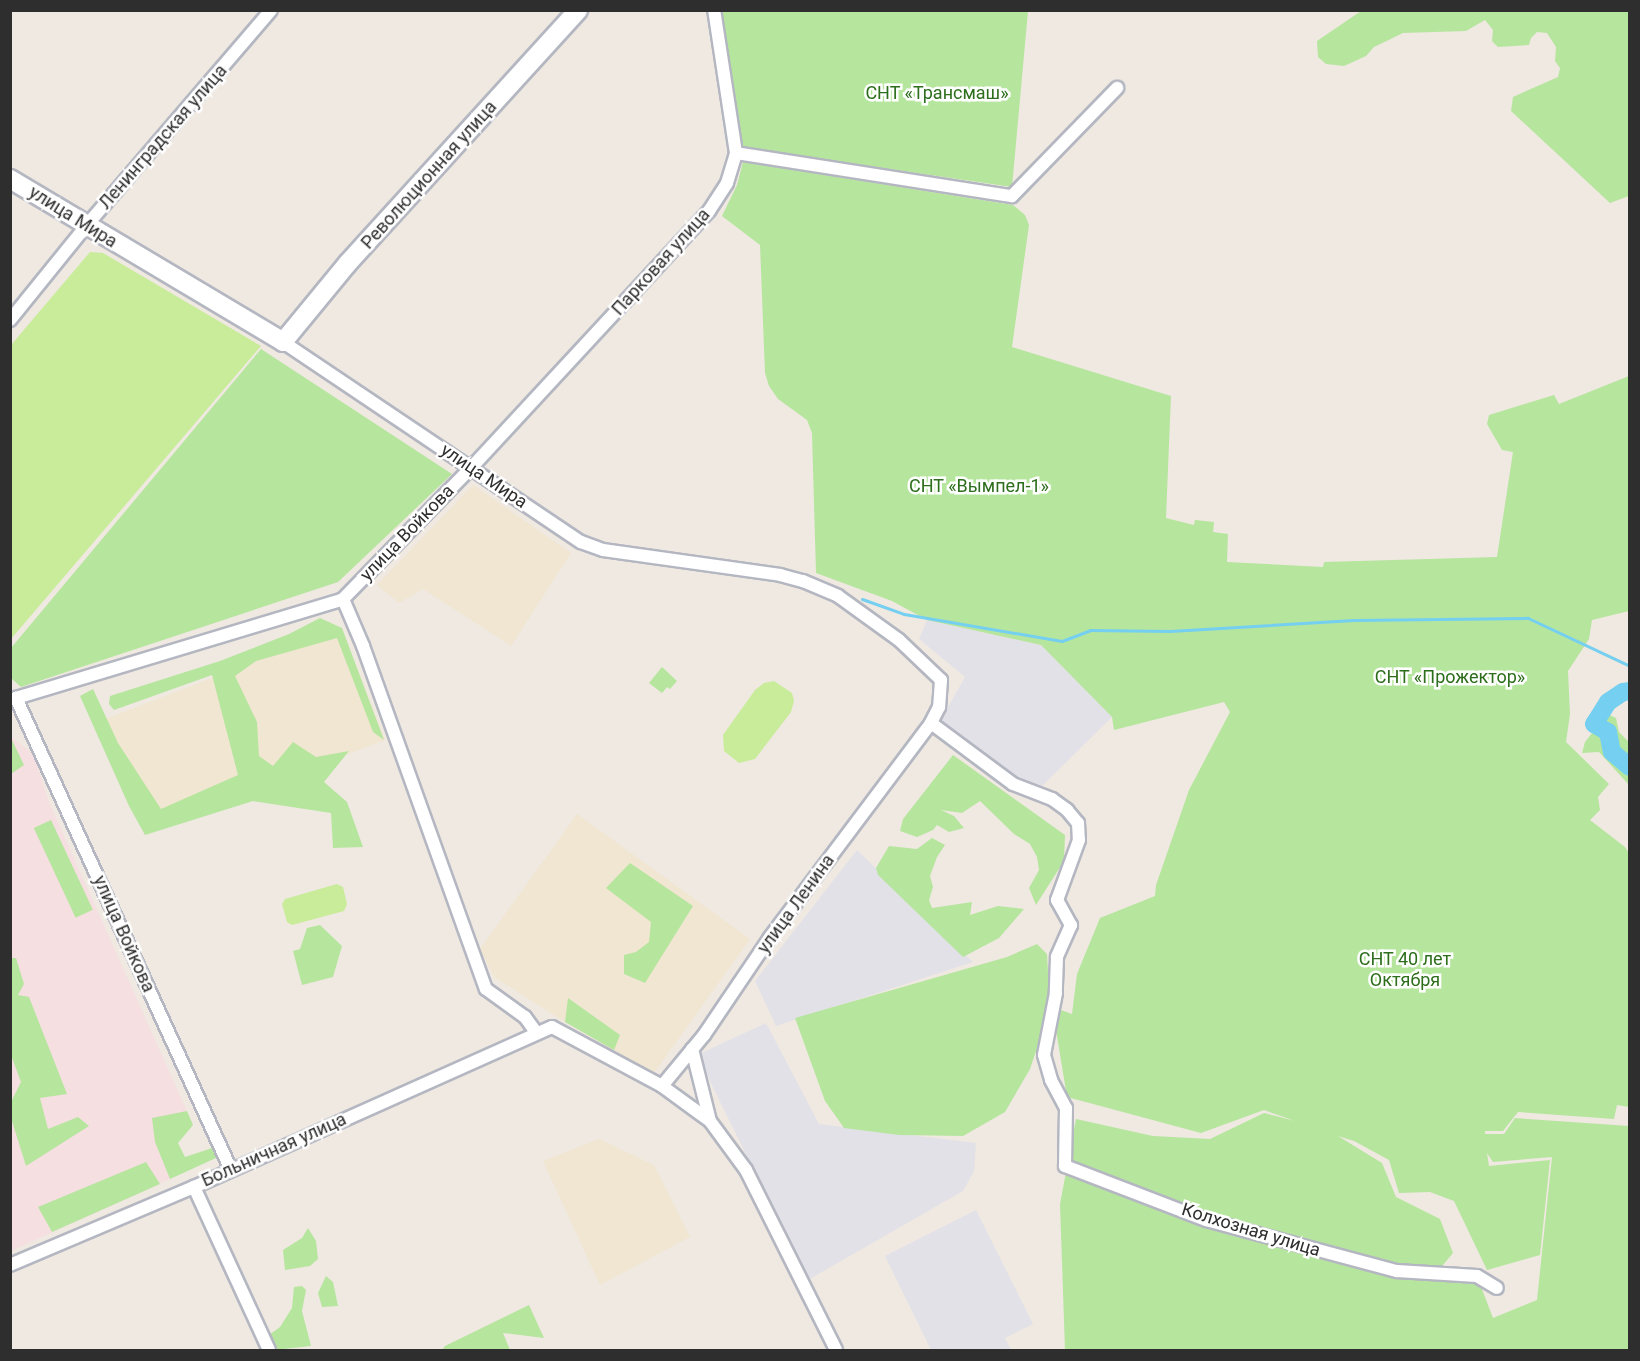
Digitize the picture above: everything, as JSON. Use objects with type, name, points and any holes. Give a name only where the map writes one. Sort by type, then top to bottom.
[{"type":"street","name":"Ленинградская улица","points":[[10,320],[86,226],[271,10]]},
{"type":"street","name":"Революционная улица","points":[[284,342],[348,263],[578,10]]},
{"type":"street","name":"Парковая улица","points":[[471,468],[709,211],[727,183],[736,153],[714,10]]},
{"type":"street","points":[[736,153],[1012,196],[1117,88]]},
{"type":"street","name":"улица Мира","points":[[10,179],[284,342],[582,542],[603,550],[780,574],[838,596],[899,640],[941,680],[939,707],[931,723]]},
{"type":"street","name":"улица Войкова","points":[[231,1170],[13,696],[343,599],[471,468]]},
{"type":"street","points":[[343,599],[363,646],[486,989],[525,1017],[536,1032],[552,1027],[662,1086],[710,1121],[746,1170],[836,1350]]},
{"type":"street","name":"улица Ленина","points":[[662,1086],[692,1049],[769,939],[931,723]]},
{"type":"street","name":"Колхозная улица","points":[[931,723],[1013,784],[1052,799],[1078,823],[1079,840],[1057,900],[1071,925],[1057,957],[1056,993],[1044,1055],[1051,1080],[1066,1108],[1065,1166],[1206,1221],[1397,1271],[1477,1276],[1497,1288]]},
{"type":"street","name":"Больничная улица","points":[[10,1265],[194,1187],[536,1032]]},
{"type":"street","points":[[692,1049],[710,1121]]},
{"type":"street","points":[[194,1187],[269,1350]]},
{"type":"shaded area","points":[[473,485],[571,553],[511,646],[423,589],[399,603],[377,585]]},
{"type":"shaded area","points":[[927,620],[1041,645],[1112,717],[1036,792],[939,723],[965,677],[919,639]]},
{"type":"shaded area","points":[[342,628],[385,740],[147,831],[104,719]]},
{"type":"shaded area","points":[[10,736],[34,755],[49,802],[193,1125],[156,1142],[170,1179],[11,1251]]},
{"type":"shaded area","points":[[577,814],[750,939],[654,1073],[565,1022],[494,977],[480,949]]},
{"type":"shaded area","points":[[857,850],[973,962],[776,1026],[755,981]]},
{"type":"shaded area","points":[[766,1023],[819,1124],[976,1143],[974,1171],[963,1191],[808,1280],[697,1055]]},
{"type":"shaded area","points":[[599,1139],[654,1165],[690,1237],[600,1285],[543,1161]]},
{"type":"shaded area","points":[[976,1210],[1033,1324],[1005,1338],[1011,1350],[931,1350],[885,1256]]},
{"type":"green space","name":"СНТ «Трансмаш»","points":[[718,11],[1028,11],[1012,187],[740,147]]},
{"type":"green space","points":[[1361,11],[1629,11],[1629,196],[1610,203],[1511,111],[1513,97],[1558,77],[1560,68],[1555,61],[1556,47],[1547,33],[1537,32],[1531,38],[1529,45],[1498,47],[1492,41],[1493,30],[1485,20],[1466,31],[1403,33],[1374,47],[1366,56],[1344,66],[1326,64],[1318,57],[1317,41]]},
{"type":"green space","points":[[743,162],[1013,205],[1025,215],[1029,225],[1012,347],[1171,396],[1166,518],[1194,525],[1195,520],[1214,522],[1213,532],[1228,534],[1227,562],[1323,567],[1324,562],[1497,557],[1513,452],[1502,450],[1487,424],[1489,415],[1554,395],[1559,404],[1629,376],[1629,611],[1592,620],[1589,639],[1568,671],[1570,714],[1566,742],[1609,784],[1598,797],[1600,810],[1590,820],[1625,847],[1629,853],[1629,1107],[1617,1105],[1614,1119],[1518,1112],[1503,1131],[1485,1131],[1485,1134],[1504,1134],[1515,1118],[1629,1126],[1629,1350],[1065,1350],[1060,1204],[1076,1119],[1153,1136],[1210,1139],[1264,1113],[1295,1121],[1264,1110],[1201,1133],[1067,1097],[1056,1030],[1061,1010],[1072,1014],[1077,974],[1100,918],[1155,896],[1156,885],[1189,790],[1230,712],[1224,702],[1114,730],[1112,717],[1041,645],[927,620],[892,601],[816,573],[812,433],[807,420],[778,399],[769,386],[765,373],[760,245],[722,216],[737,185]],"holes":[[[1338,1136],[1354,1141],[1389,1160],[1399,1193],[1430,1192],[1454,1201],[1487,1270],[1540,1255],[1550,1160],[1489,1166],[1487,1153],[1493,1162],[1552,1157],[1537,1300],[1493,1318],[1480,1284],[1446,1280],[1437,1272],[1453,1253],[1440,1219],[1396,1197],[1382,1163]]]},
{"type":"green space","points":[[90,252],[103,253],[261,346],[11,639],[11,345]]},
{"type":"green space","points":[[261,349],[452,474],[338,582],[21,687],[11,678],[11,648]]},
{"type":"green space","points":[[320,618],[342,628],[384,740],[373,732],[337,638],[256,661],[235,676],[257,722],[259,756],[273,766],[293,742],[316,757],[349,751],[324,782],[347,802],[363,847],[333,848],[331,813],[253,801],[145,835],[129,806],[80,696],[93,689],[118,743],[161,809],[238,775],[212,675],[114,710],[109,704],[110,696],[220,661],[289,634]]},
{"type":"green space","points":[[662,667],[677,681],[670,689],[667,687],[662,693],[649,683]]},
{"type":"green space","points":[[774,681],[792,693],[794,701],[791,712],[755,759],[739,763],[724,751],[723,735],[755,690],[764,683]]},
{"type":"green space","points":[[1610,715],[1616,718],[1619,732],[1629,742],[1629,785],[1599,752],[1582,753],[1585,742],[1604,718]]},
{"type":"green space","points":[[11,738],[24,765],[11,774]]},
{"type":"green space","points":[[953,755],[1065,835],[1064,861],[1036,905],[1029,888],[1039,870],[1037,857],[1030,844],[1014,834],[980,801],[962,813],[941,810],[954,816],[964,828],[949,832],[937,825],[933,830],[917,837],[900,831],[903,819]]},
{"type":"green space","points":[[51,820],[93,910],[76,918],[34,828]]},
{"type":"green space","points":[[932,838],[945,845],[937,857],[930,876],[933,887],[929,900],[932,908],[972,902],[970,915],[998,906],[1024,909],[999,938],[963,957],[878,875],[876,868],[889,846],[917,849]]},
{"type":"green space","points":[[630,863],[693,906],[645,983],[624,974],[624,955],[636,952],[649,942],[651,922],[606,888]]},
{"type":"green space","points":[[337,884],[343,887],[347,904],[344,911],[292,925],[287,922],[282,904],[285,899]]},
{"type":"green space","points":[[320,925],[342,946],[333,977],[302,985],[293,951],[300,949],[307,928]]},
{"type":"green space","points":[[1037,944],[1047,954],[1050,1010],[1030,1069],[1005,1112],[963,1136],[899,1135],[844,1128],[825,1101],[795,1018],[1007,957]]},
{"type":"green space","points":[[11,958],[16,958],[24,984],[18,995],[29,997],[67,1094],[40,1098],[48,1129],[78,1117],[89,1126],[26,1166],[11,1118],[11,1102],[21,1082],[11,1055]]},
{"type":"green space","points":[[568,998],[620,1035],[614,1050],[565,1022]]},
{"type":"green space","points":[[187,1111],[193,1125],[178,1143],[185,1157],[212,1148],[216,1158],[170,1179],[155,1142],[152,1118]]},
{"type":"green space","points":[[146,1162],[160,1184],[52,1232],[38,1207]]},
{"type":"green space","points":[[308,1228],[316,1241],[318,1259],[310,1266],[285,1270],[283,1250],[302,1238]]},
{"type":"green space","points":[[326,1276],[333,1282],[338,1306],[322,1307],[318,1293]]},
{"type":"green space","points":[[302,1286],[306,1290],[302,1311],[311,1346],[275,1350],[269,1335],[280,1327],[292,1308],[294,1287]]},
{"type":"green space","points":[[529,1305],[544,1338],[503,1333],[510,1350],[442,1350],[445,1346]]},
{"type":"waterway","points":[[862,599],[904,614],[1062,641],[1090,630],[1170,631],[1354,620],[1528,618],[1630,666]]},
{"type":"waterway","points":[[1630,691],[1623,692],[1608,702],[1594,724],[1608,732],[1612,752],[1630,767]]},
{"type":"park label","name":"СНТ «Вымпел-1»","points":[[979,486]]},
{"type":"park label","name":"СНТ «Прожектор»","points":[[1450,677]]},
{"type":"park label","name":"СНТ 40 лет Октября","points":[[1405,970]]}]
